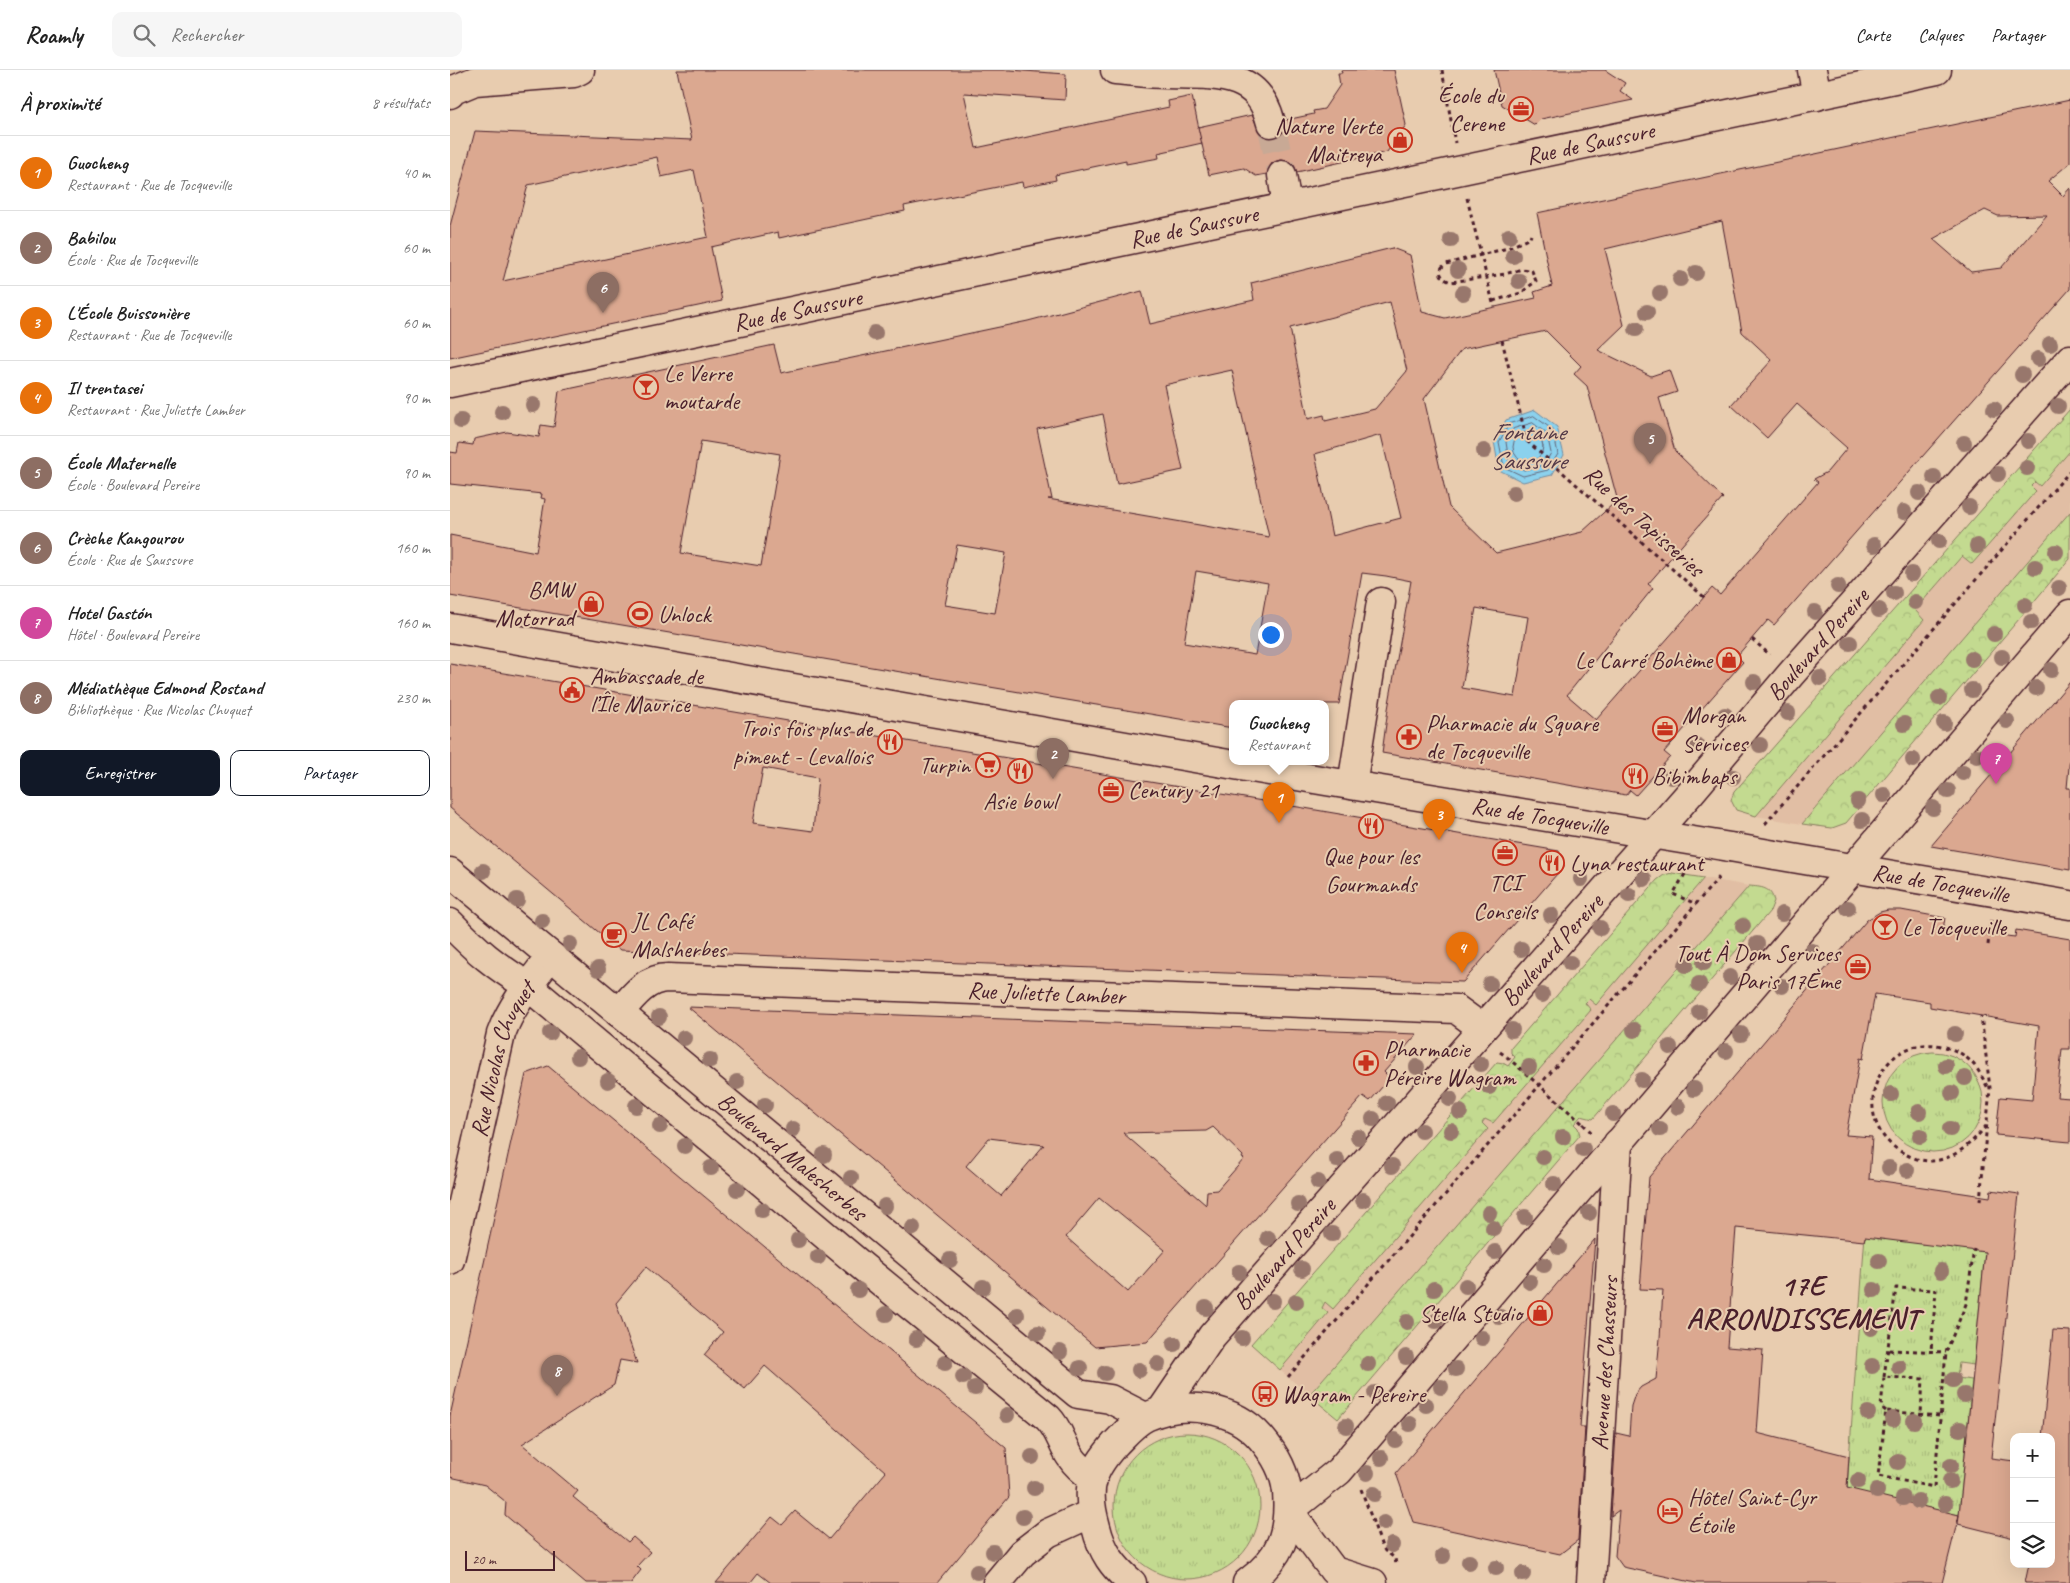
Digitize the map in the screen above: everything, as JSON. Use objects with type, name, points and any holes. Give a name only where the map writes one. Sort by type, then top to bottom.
[{"type":"street","points":[[450,94],[451,91],[475,81],[574,73],[580,70]]},
{"type":"street","points":[[1115,70],[1165,74],[1218,72],[1238,75],[1252,83],[1262,94],[1271,124]]},
{"type":"street","name":"Rue de Saussure","points":[[450,383],[1287,207],[1814,83],[1936,70]]},
{"type":"street","points":[[1282,175],[1287,207]]},
{"type":"street","name":"Boulevard Pereire","points":[[1153,1414],[1212,1336],[1791,674],[2070,359]]},
{"type":"street","points":[[1352,784],[1381,602]]},
{"type":"street","points":[[1289,1512],[1339,1471],[2070,614]]},
{"type":"street","name":"Rue de Tocqueville","points":[[450,628],[1229,763]]},
{"type":"street","name":"Rue de Tocqueville","points":[[1242,765],[2070,905]]},
{"type":"street","name":"Boulevard Malesherbes","points":[[450,872],[1078,1394],[1110,1400],[1153,1414]]},
{"type":"street","name":"Boulevard Malesherbes","points":[[450,923],[477,951],[498,968],[528,986],[862,1267],[1048,1418],[1057,1429],[1069,1455],[1079,1467],[1093,1478]]},
{"type":"street","name":"Rue Nicolas Chuquet","points":[[450,1260],[501,1034],[508,1014],[551,956]]},
{"type":"street","name":"Rue Juliette Lamber","points":[[619,1013],[640,989],[654,980],[668,978],[1456,1009],[1482,1028]]},
{"type":"street","name":"Avenue des Chasseurs","points":[[1591,1583],[1618,1143]]},
{"type":"street","points":[[1132,1583],[1117,1571],[1100,1544],[1092,1513],[1093,1478],[1108,1452],[1130,1427],[1153,1414],[1193,1407],[1224,1413],[1252,1428],[1274,1452],[1286,1482],[1289,1512],[1286,1532],[1279,1550],[1261,1572],[1247,1583]]},
{"type":"street","points":[[1289,1512],[1331,1577],[1373,1583]]},
{"type":"street","points":[[997,1583],[1022,1553],[1048,1533],[1092,1513]]},
{"type":"path","points":[[1442,70],[1456,149]]},
{"type":"path","points":[[1467,197],[1494,307]]},
{"type":"path","points":[[1493,301],[1522,293],[1536,281],[1535,275],[1532,271],[1522,269],[1487,277],[1451,282],[1445,280],[1440,271],[1441,267],[1446,264],[1508,248],[1530,238],[1531,235]]},
{"type":"path","name":"Rue des Tapisseries","points":[[1502,340],[1527,441],[1704,597]]},
{"type":"path","points":[[1764,825],[2070,471]]},
{"type":"path","points":[[1288,1377],[1722,873]]},
{"type":"path","points":[[1685,874],[1673,894],[1696,904]]},
{"type":"path","points":[[1988,945],[1991,919]]},
{"type":"path","points":[[1980,1201],[1990,1090],[1981,1016]]},
{"type":"path","points":[[1986,1126],[1973,1142],[1957,1154],[1938,1160],[1919,1160],[1900,1153],[1886,1140],[1876,1123],[1872,1104],[1875,1084],[1884,1068],[1898,1055],[1914,1047],[1933,1044],[1952,1048],[1968,1058],[1980,1072],[1990,1090]]},
{"type":"path","points":[[1500,1051],[1591,1132]]},
{"type":"path","points":[[1886,1411],[1878,1476],[1934,1487],[1946,1352],[1966,1304],[1974,1249]]},
{"type":"path","points":[[1931,1351],[1936,1290],[1896,1288],[1881,1407],[1886,1411],[1939,1416]]},
{"type":"path","points":[[1889,1350],[1946,1352]]},
{"type":"path","points":[[1884,1377],[1923,1379],[1921,1414]]},
{"type":"path","points":[[1359,1482],[1381,1544],[1385,1551],[1395,1558]]},
{"type":"shaded area","points":[[2070,451],[2070,512],[1802,824],[1756,816],[1924,620],[1915,610],[1962,556],[1972,564],[2035,491],[2031,486],[2035,482],[2041,486]]},
{"type":"shaded area","points":[[1704,878],[1749,886],[1309,1395],[1280,1370],[1328,1314],[1321,1307],[1326,1302],[1333,1308],[1487,1129],[1482,1122],[1485,1119],[1493,1123],[1591,1009],[1585,1004],[1589,999],[1596,1004]]},
{"type":"green space","points":[[2070,409],[2070,451],[2040,486],[2035,482],[2031,486],[2036,491],[1972,564],[1962,556],[1915,610],[1924,620],[1756,816],[1736,810],[1731,800],[1734,792]]},
{"type":"green space","points":[[2070,512],[2070,559],[1846,823],[1832,828],[1802,824]]},
{"type":"green space","points":[[1672,873],[1704,878],[1596,1005],[1589,999],[1585,1003],[1591,1010],[1493,1123],[1485,1119],[1482,1123],[1488,1129],[1333,1309],[1325,1302],[1322,1308],[1328,1313],[1280,1370],[1251,1344],[1497,1062],[1508,1066],[1515,1057],[1511,1053],[1511,1048],[1657,880],[1664,875]]},
{"type":"green space","points":[[1749,886],[1761,887],[1771,893],[1774,901],[1770,911],[1593,1119],[1581,1116],[1574,1124],[1578,1128],[1580,1135],[1338,1419],[1309,1395]]},
{"type":"green space","points":[[1933,1052],[1952,1056],[1968,1067],[1979,1083],[1983,1102],[1979,1121],[1968,1137],[1952,1148],[1933,1152],[1914,1148],[1898,1137],[1887,1121],[1883,1102],[1887,1083],[1898,1067],[1914,1056]]},
{"type":"green space","points":[[1865,1234],[1985,1250],[1974,1365],[1959,1363],[1957,1378],[1972,1380],[1959,1515],[1847,1489]]},
{"type":"green space","points":[[1187,1433],[1215,1439],[1238,1455],[1254,1478],[1260,1506],[1254,1534],[1238,1557],[1215,1573],[1187,1579],[1159,1573],[1136,1557],[1120,1534],[1114,1506],[1120,1478],[1136,1455],[1159,1439]]},
{"type":"water","name":"Fontaine Saussure","points":[[1535,410],[1557,427],[1564,455],[1552,475],[1523,482],[1499,470],[1494,441],[1506,420]]},
{"type":"building","points":[[677,70],[1010,70],[1066,74],[1065,100],[964,93],[976,148],[1169,107],[1168,101],[1192,96],[1202,143],[1158,153],[1159,158],[1126,164],[1126,160],[1055,175],[1056,180],[1023,187],[1022,182],[904,206],[905,211],[779,238],[778,232],[711,247],[722,301],[450,358],[450,226],[475,131],[692,140]],"holes":[[[657,157],[661,177],[694,170],[708,237],[503,281],[528,185]]]},
{"type":"building","points":[[1341,70],[1394,70],[1406,125],[1387,152],[1297,172],[1294,165],[1288,161],[1280,160],[1272,163],[1267,174],[1256,176],[1244,168],[1209,175],[1198,127],[1252,115],[1261,135],[1269,138],[1277,137],[1283,133],[1286,120],[1314,114],[1313,111],[1324,109],[1340,85],[1338,73],[1342,73]]},
{"type":"building","points":[[1494,70],[1605,70],[1625,83],[1620,91],[1633,100],[1541,119],[1535,125],[1502,105]]},
{"type":"building","points":[[2070,100],[2070,163],[2048,181],[2063,196],[2070,188],[2070,289],[1774,625],[1768,620],[1737,656],[1743,662],[1664,752],[1670,757],[1636,795],[1630,790],[1626,795],[1382,753],[1411,581],[1386,576],[1362,573],[1339,704],[1329,704],[1329,700],[1229,700],[1229,727],[450,596],[450,535],[536,552],[545,499],[541,498],[542,494],[450,484],[450,452],[457,453],[459,443],[473,445],[474,439],[507,432],[539,437],[541,425],[554,427],[559,391],[774,345],[781,373],[1028,321],[1142,291],[1150,324],[1254,300],[1251,283],[1392,248],[1410,255],[1422,312],[1445,318],[1536,298],[1534,292],[1552,286],[1537,213]],"holes":[[[1985,210],[1998,216],[2047,215],[2001,268],[1971,272],[1933,239]],[[1722,221],[1742,332],[1772,360],[1731,405],[1767,438],[1797,404],[1847,448],[1827,472],[1814,479],[1818,482],[1720,595],[1712,588],[1596,720],[1567,695],[1653,588],[1648,584],[1723,498],[1675,451],[1659,398],[1677,392],[1669,370],[1651,376],[1598,350],[1624,325],[1605,249]],[[1390,302],[1407,371],[1375,409],[1325,421],[1324,415],[1308,419],[1290,328]],[[1546,331],[1581,366],[1574,374],[1587,386],[1617,498],[1613,504],[1582,532],[1496,553],[1449,507],[1424,399],[1462,349]],[[1232,370],[1269,537],[1048,499],[1052,499],[1037,429],[1103,414],[1117,484],[1183,470],[1164,385]],[[1381,435],[1401,518],[1332,536],[1315,454]],[[701,441],[780,454],[761,566],[681,553]],[[957,545],[1006,553],[995,613],[945,605]],[[1196,571],[1268,583],[1255,655],[1184,643]],[[1476,608],[1528,617],[1515,697],[1462,688]]]},
{"type":"building","points":[[450,664],[1559,851],[1564,866],[1463,982],[620,950],[450,808]],"holes":[[[763,768],[818,778],[813,831],[753,823]]]},
{"type":"building","points":[[2070,682],[2070,756],[2067,788],[2070,788],[2070,870],[1931,846]]},
{"type":"building","points":[[1901,910],[1945,918],[1943,929],[2015,937],[2016,930],[2070,939],[2070,1049],[2062,1049],[2057,1097],[2070,1098],[2070,1142],[1996,1135],[2000,1097],[2032,1100],[2039,1026],[1930,1007],[1930,1002],[1875,994],[1863,1059],[1860,1058],[1846,1135],[1872,1137],[1869,1179],[1990,1197],[1991,1190],[2019,1194],[1991,1458],[2010,1460],[2010,1537],[1958,1524],[1959,1515],[1942,1583],[1696,1583],[1623,1567],[1615,1556],[1619,1510],[1611,1516],[1616,1433],[1629,1436],[1631,1406],[1635,1394],[1641,1387],[1656,1379],[1660,1338],[1663,1290],[1640,1289],[1649,1177],[1867,920],[1880,912]],"holes":[[[1736,1228],[1864,1241],[1865,1237],[1985,1252],[1959,1515],[1847,1488],[1849,1456],[1757,1433],[1763,1350],[1727,1347]]]},
{"type":"building","points":[[688,1007],[1417,1034],[1384,1072],[1390,1078],[1370,1101],[1363,1096],[1147,1342],[1095,1347]],"holes":[[[1213,1127],[1244,1159],[1217,1190],[1207,1191],[1206,1205],[1123,1133],[1206,1131]],[[989,1138],[1044,1145],[1001,1196],[966,1166]],[[1099,1198],[1165,1250],[1128,1292],[1066,1237]]]},
{"type":"building","points":[[548,1066],[1006,1448],[1009,1497],[937,1583],[771,1583],[758,1573],[750,1583],[716,1583],[772,1517],[782,1525],[795,1511],[829,1539],[886,1472],[765,1366],[745,1389],[704,1355],[723,1332],[646,1267],[616,1303],[637,1363],[620,1360],[614,1385],[522,1444],[578,1491],[573,1497],[628,1542],[633,1537],[650,1552],[637,1566],[641,1570],[631,1583],[586,1583],[505,1515],[506,1502],[485,1485],[450,1477],[450,1416],[526,1074]]},
{"type":"building","points":[[1595,1239],[1580,1427],[1585,1427],[1578,1540],[1560,1554],[1413,1522],[1396,1473]]},
{"type":"building","points":[[2053,1330],[2070,1331],[2070,1583],[2025,1583],[2028,1568],[2055,1568],[2055,1433],[2042,1433]]},
{"type":"tunnel","points":[[1271,123],[1282,175]]},
{"type":"place","name":"École du Cerene","points":[[1521,109]]},
{"type":"place","name":"Nature Verte Maitreya","points":[[1400,140]]},
{"type":"place","name":"Crèche Kangourou","points":[[603,313]]},
{"type":"place","name":"Le Verre moutarde","points":[[646,387]]},
{"type":"place","name":"École Maternelle","points":[[1650,464]]},
{"type":"place","name":"BMW Motorrad","points":[[591,604]]},
{"type":"place","name":"Unlock","points":[[640,614]]},
{"type":"place","name":"Le Carré Bohème","points":[[1729,660]]},
{"type":"place","name":"Ambassade de l’Île Maurice","points":[[572,690]]},
{"type":"place","name":"Morgan Services","points":[[1665,729]]},
{"type":"place","name":"Pharmacie du Square de Tocqueville","points":[[1409,737]]},
{"type":"place","name":"Trois fois plus de piment - Levallois","points":[[890,742]]},
{"type":"place","name":"Turpin","points":[[988,765]]},
{"type":"place","name":"Asie bowl","points":[[1020,771]]},
{"type":"place","name":"Bibimbaps","points":[[1635,776]]},
{"type":"place","name":"Babilou","points":[[1053,779]]},
{"type":"place","name":"Hotel Gastón","points":[[1996,784]]},
{"type":"place","name":"Century 21","points":[[1111,790]]},
{"type":"place","name":"Guocheng","points":[[1279,823]]},
{"type":"place","name":"Que pour les Gourmands","points":[[1371,826]]},
{"type":"place","name":"L'École Buissonière","points":[[1439,840]]},
{"type":"place","name":"TCI Conseils","points":[[1505,853]]},
{"type":"place","name":"Lyna restaurant","points":[[1552,863]]},
{"type":"place","name":"Le Tocqueville","points":[[1885,927]]},
{"type":"place","name":"JL Café Malsherbes","points":[[614,935]]},
{"type":"place","name":"Tout À Dom Services Paris 17Ème","points":[[1858,967]]},
{"type":"place","name":"Il trentasei","points":[[1462,973]]},
{"type":"place","name":"Pharmacie Péreire Wagram","points":[[1366,1063]]},
{"type":"place","name":"Stella Studio","points":[[1540,1313]]},
{"type":"place","name":"Wagram - Pereire","points":[[1265,1394]]},
{"type":"place","name":"Médiathèque Edmond Rostand","points":[[557,1396]]},
{"type":"place","name":"Hôtel Saint-Cyr Étoile","points":[[1670,1511]]},
{"type":"district","name":"17E ARRONDISSEMENT","points":[[1803,1302]]}]
